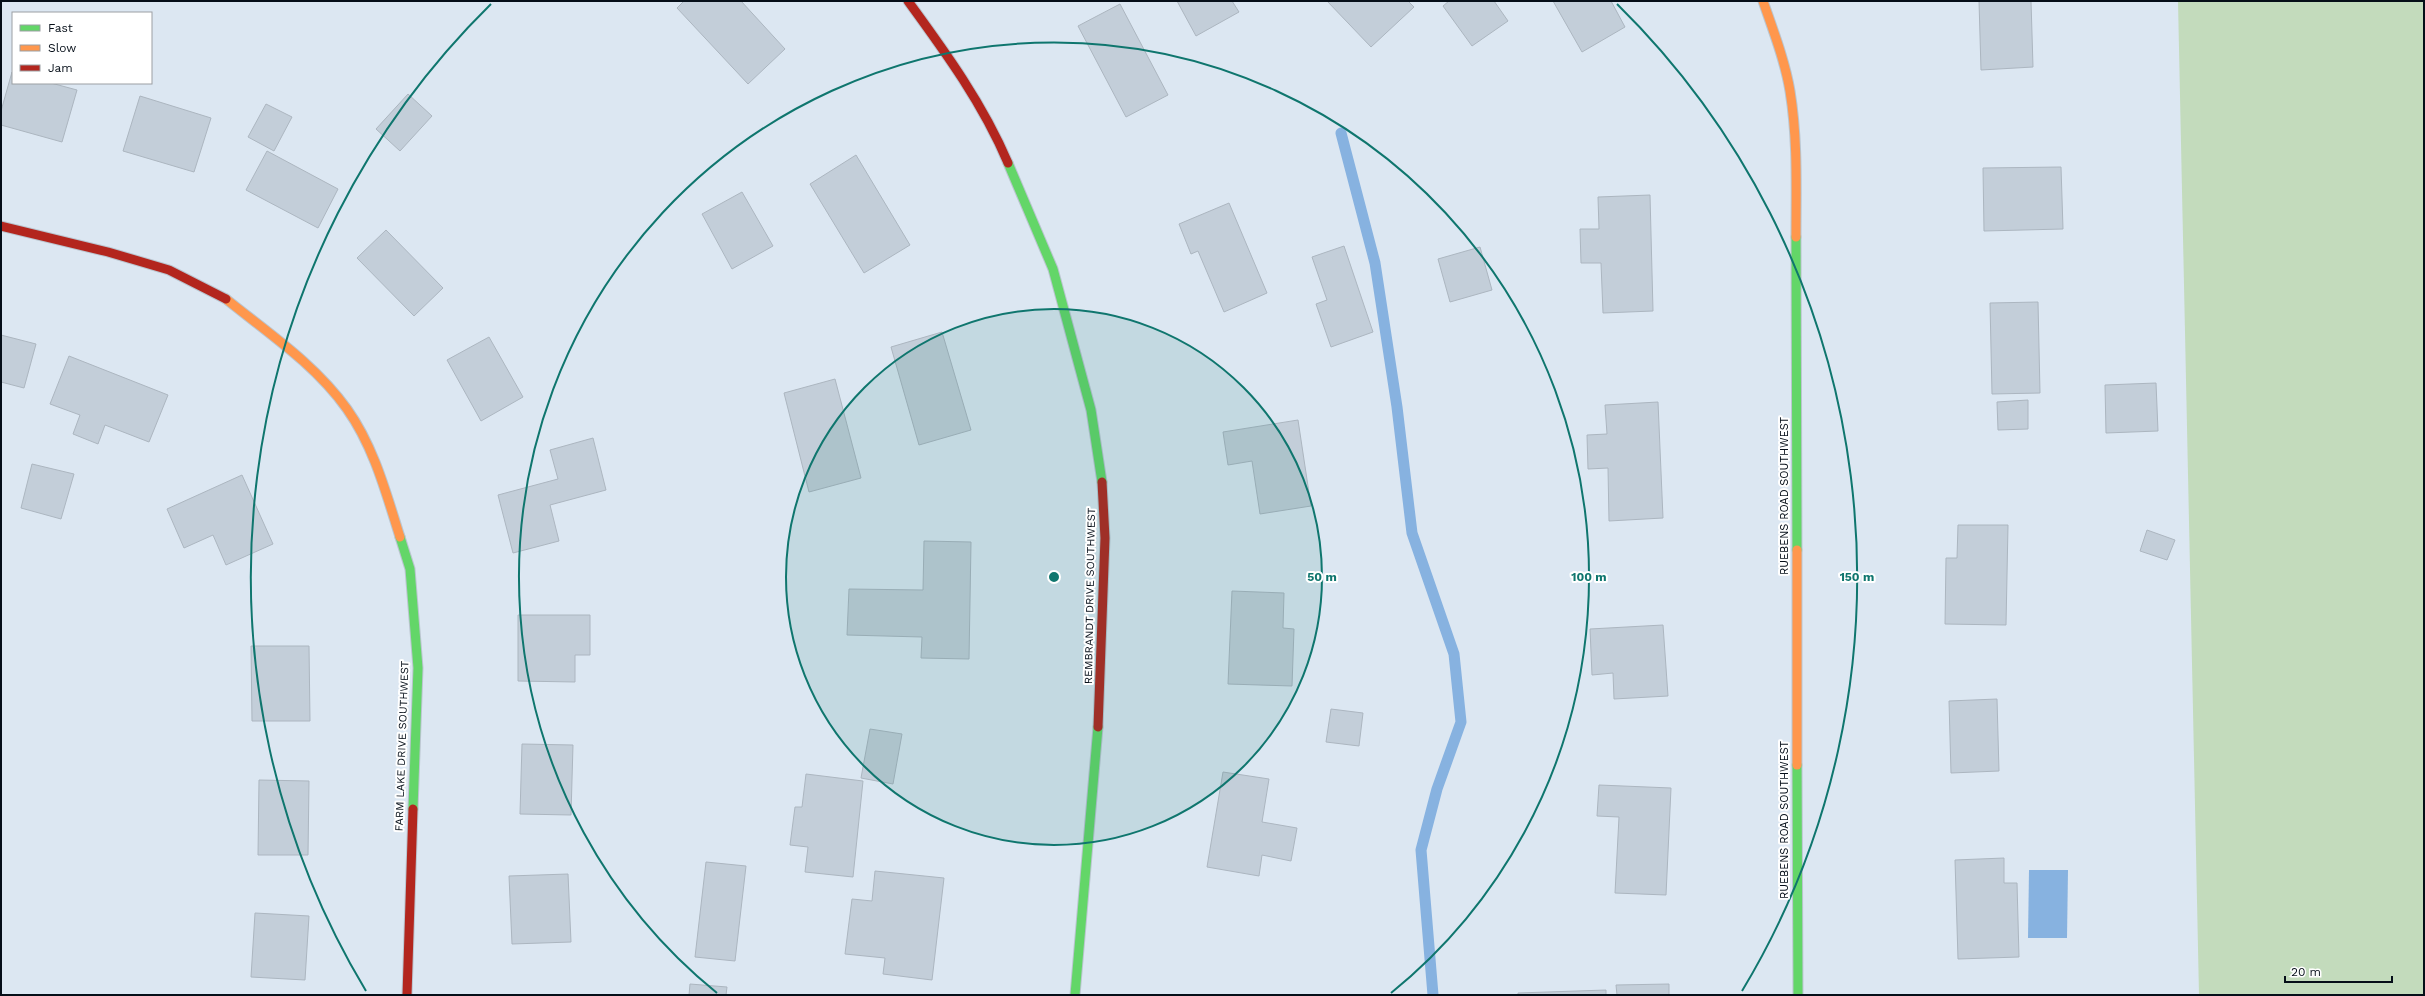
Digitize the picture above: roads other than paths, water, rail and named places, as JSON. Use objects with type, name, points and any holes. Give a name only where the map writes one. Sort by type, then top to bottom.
[{"type":"street","name":"REMBRANDT DRIVE SOUTHWEST","points":[[908,1],[960,72],[1000,144],[1053,269],[1091,410],[1102,472],[1105,538],[1100,707],[1075,995]]},
{"type":"street","name":"RUEBENS ROAD SOUTHWEST","points":[[1763,1],[1777,41],[1790,91],[1796,148],[1798,995]]},
{"type":"street","name":"FARM LAKE DRIVE SOUTHWEST","points":[[1,226],[108,252],[169,270],[222,296],[311,366],[347,409],[375,461],[410,569],[418,668],[408,995]]},
{"type":"water","points":[[2029,870],[2068,870],[2067,938],[2028,938]]},
{"type":"waterway","points":[[1341,133],[1375,263],[1397,407],[1412,533],[1454,654],[1461,722],[1437,789],[1421,850],[1433,995]]}]
